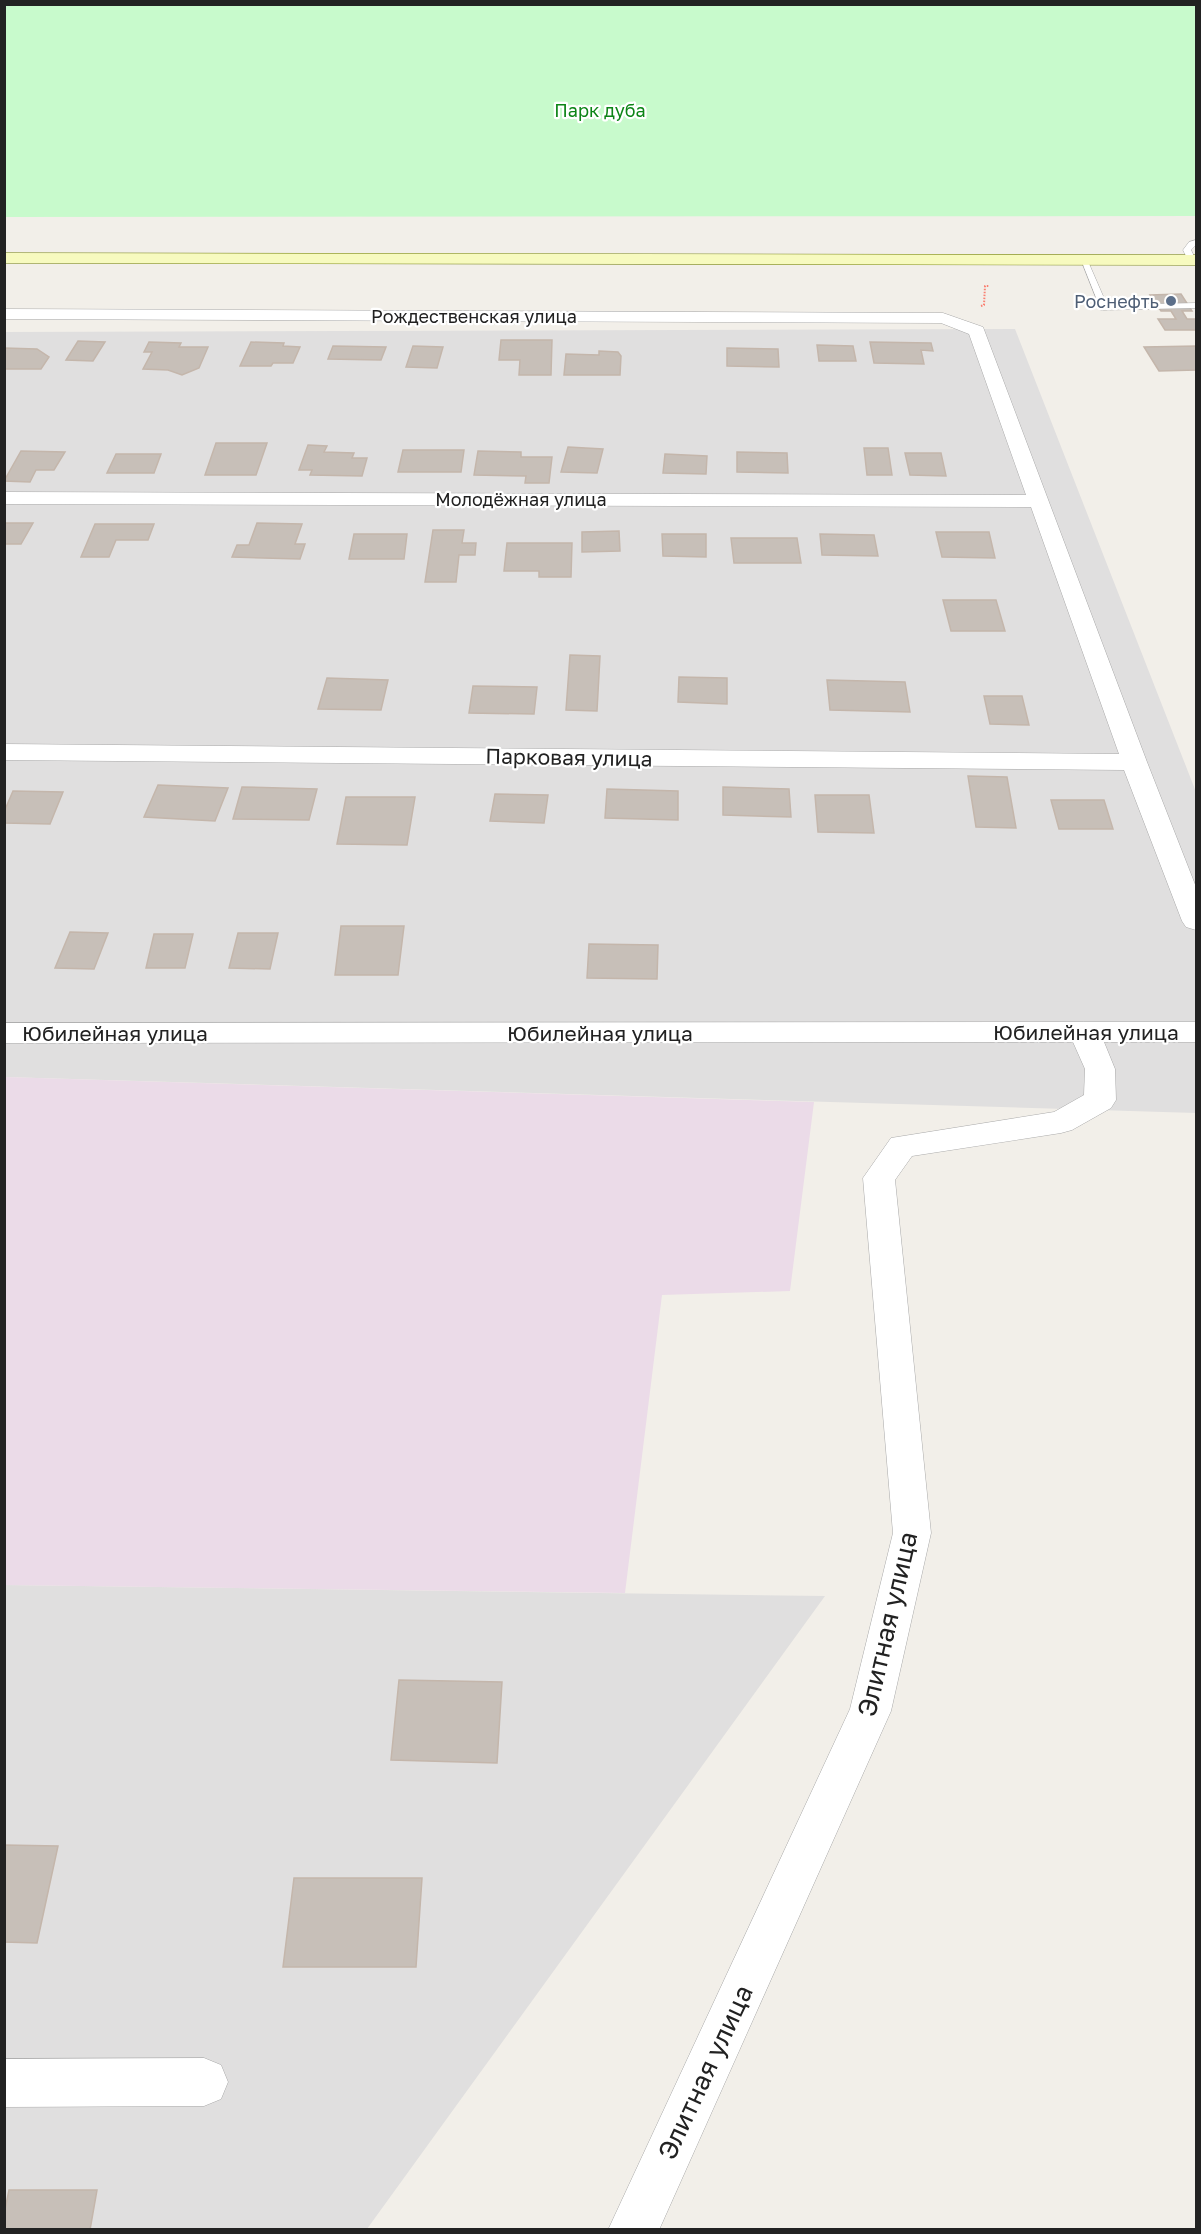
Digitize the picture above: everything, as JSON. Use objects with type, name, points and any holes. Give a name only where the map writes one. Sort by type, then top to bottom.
[{"type":"main road","points":[[4,258],[1083,259],[1195,255]]},
{"type":"street","name":"Рождественская улица","points":[[4,314],[943,318]]},
{"type":"street","points":[[943,318],[976,331],[1134,762],[1197,921]]},
{"type":"street","name":"Молодёжная улица","points":[[4,498],[1037,501]]},
{"type":"street","name":"Парковая улица","points":[[4,752],[1134,762]]},
{"type":"street","name":"Элитная улица","points":[[633,2229],[870,1711],[902,1578],[912,1533],[879,1178],[902,1146],[1061,1122],[1100,1100],[1100,1069],[1084,1032]]},
{"type":"street","name":"Юбилейная улица","points":[[4,1033],[1197,1032]]},
{"type":"street","points":[[4,2084],[204,2082]]},
{"type":"lane","points":[[1083,259],[1104,308],[1197,306]]},
{"type":"path","points":[[943,318],[984,305],[985,286],[996,286]]},
{"type":"shaded area","points":[[1015,329],[1196,792],[1196,1113],[5,1077],[5,332]]},
{"type":"shaded area","points":[[5,1077],[814,1102],[790,1291],[662,1295],[625,1593],[5,1585]]},
{"type":"shaded area","points":[[5,1585],[825,1596],[367,2229],[5,2230]]},
{"type":"green space","name":"Парк дуба","points":[[4,5],[1196,5],[1196,216],[5,217]]},
{"type":"building","points":[[1181,294],[1192,311],[1182,311],[1187,319],[1196,319],[1196,330],[1165,330],[1158,319],[1176,319],[1171,311],[1161,311],[1150,295]]},
{"type":"building","points":[[501,340],[552,340],[551,375],[519,375],[520,360],[499,360]]},
{"type":"building","points":[[78,341],[105,342],[93,361],[66,360]]},
{"type":"building","points":[[149,342],[181,343],[179,347],[208,347],[199,368],[182,375],[168,370],[143,369],[152,352],[144,352]]},
{"type":"building","points":[[251,342],[284,343],[283,346],[300,347],[293,363],[240,366]]},
{"type":"building","points":[[870,342],[931,343],[933,351],[921,350],[924,364],[874,363]]},
{"type":"building","points":[[817,345],[853,346],[856,361],[819,361]]},
{"type":"building","points":[[333,346],[386,347],[381,360],[328,359]]},
{"type":"building","points":[[413,346],[443,347],[437,368],[406,367]]},
{"type":"building","points":[[1196,346],[1196,370],[1159,371],[1144,347]]},
{"type":"building","points":[[4,348],[37,349],[49,357],[41,369],[4,369]]},
{"type":"building","points":[[727,348],[778,349],[779,367],[727,366]]},
{"type":"building","points":[[599,351],[618,352],[621,356],[620,375],[564,375],[566,354],[599,355]]},
{"type":"building","points":[[216,443],[267,443],[256,475],[205,475]]},
{"type":"building","points":[[308,445],[327,446],[324,452],[354,453],[352,458],[367,458],[362,476],[310,475],[312,470],[299,470]]},
{"type":"building","points":[[568,447],[603,449],[597,473],[561,472]]},
{"type":"building","points":[[864,448],[888,448],[892,475],[867,475]]},
{"type":"building","points":[[403,450],[464,450],[461,472],[398,472]]},
{"type":"building","points":[[21,451],[65,452],[54,470],[36,470],[30,482],[4,481]]},
{"type":"building","points":[[478,451],[521,452],[521,457],[552,457],[549,483],[525,483],[526,476],[474,475]]},
{"type":"building","points":[[737,452],[787,453],[788,473],[737,472]]},
{"type":"building","points":[[905,453],[941,453],[946,476],[910,475]]},
{"type":"building","points":[[116,454],[161,454],[154,473],[107,473]]},
{"type":"building","points":[[665,454],[707,456],[706,474],[663,473]]},
{"type":"building","points":[[4,523],[33,523],[21,544],[4,544]]},
{"type":"building","points":[[257,523],[302,524],[295,544],[305,544],[300,559],[232,557],[237,545],[249,545]]},
{"type":"building","points":[[95,524],[154,524],[148,540],[116,540],[109,557],[81,557]]},
{"type":"building","points":[[433,530],[464,530],[462,543],[476,543],[475,555],[459,555],[456,582],[425,582]]},
{"type":"building","points":[[619,531],[620,551],[582,552],[582,532]]},
{"type":"building","points":[[936,532],[989,532],[995,558],[942,557]]},
{"type":"building","points":[[354,534],[407,534],[404,559],[349,559]]},
{"type":"building","points":[[662,534],[706,534],[706,557],[663,556]]},
{"type":"building","points":[[820,534],[874,535],[878,556],[822,555]]},
{"type":"building","points":[[731,538],[797,538],[801,563],[734,563]]},
{"type":"building","points":[[507,543],[572,543],[571,577],[539,577],[539,571],[504,571]]},
{"type":"building","points":[[943,600],[996,600],[1005,631],[951,631]]},
{"type":"building","points":[[570,655],[600,656],[597,711],[566,710]]},
{"type":"building","points":[[679,677],[727,678],[727,704],[678,702]]},
{"type":"building","points":[[327,678],[388,680],[381,710],[318,709]]},
{"type":"building","points":[[827,680],[905,682],[910,712],[830,710]]},
{"type":"building","points":[[473,686],[537,687],[534,714],[469,713]]},
{"type":"building","points":[[984,696],[1022,696],[1029,725],[990,724]]},
{"type":"building","points":[[968,776],[1007,777],[1016,828],[976,827]]},
{"type":"building","points":[[158,785],[228,788],[215,821],[144,817]]},
{"type":"building","points":[[242,787],[317,789],[309,820],[233,819]]},
{"type":"building","points":[[723,787],[789,789],[791,817],[723,815]]},
{"type":"building","points":[[607,789],[678,791],[678,820],[605,818]]},
{"type":"building","points":[[13,791],[63,792],[50,824],[4,823],[4,812]]},
{"type":"building","points":[[495,794],[548,795],[544,823],[490,821]]},
{"type":"building","points":[[815,795],[869,795],[874,833],[818,832]]},
{"type":"building","points":[[346,797],[415,797],[407,845],[337,844]]},
{"type":"building","points":[[1051,800],[1104,800],[1113,829],[1059,829]]},
{"type":"building","points":[[341,926],[404,926],[398,975],[335,975]]},
{"type":"building","points":[[70,932],[108,933],[94,969],[55,968]]},
{"type":"building","points":[[238,933],[278,933],[270,969],[229,968]]},
{"type":"building","points":[[154,934],[193,934],[185,968],[146,968]]},
{"type":"building","points":[[589,944],[658,945],[657,979],[587,978]]},
{"type":"building","points":[[399,1680],[502,1682],[497,1763],[391,1760]]},
{"type":"building","points":[[4,1845],[58,1846],[37,1943],[4,1942]]},
{"type":"building","points":[[294,1878],[422,1878],[416,1967],[283,1967]]},
{"type":"building","points":[[9,2190],[97,2190],[90,2230],[4,2230],[4,2214]]},
{"type":"place","name":"Роснефть","points":[[1171,301]]}]
